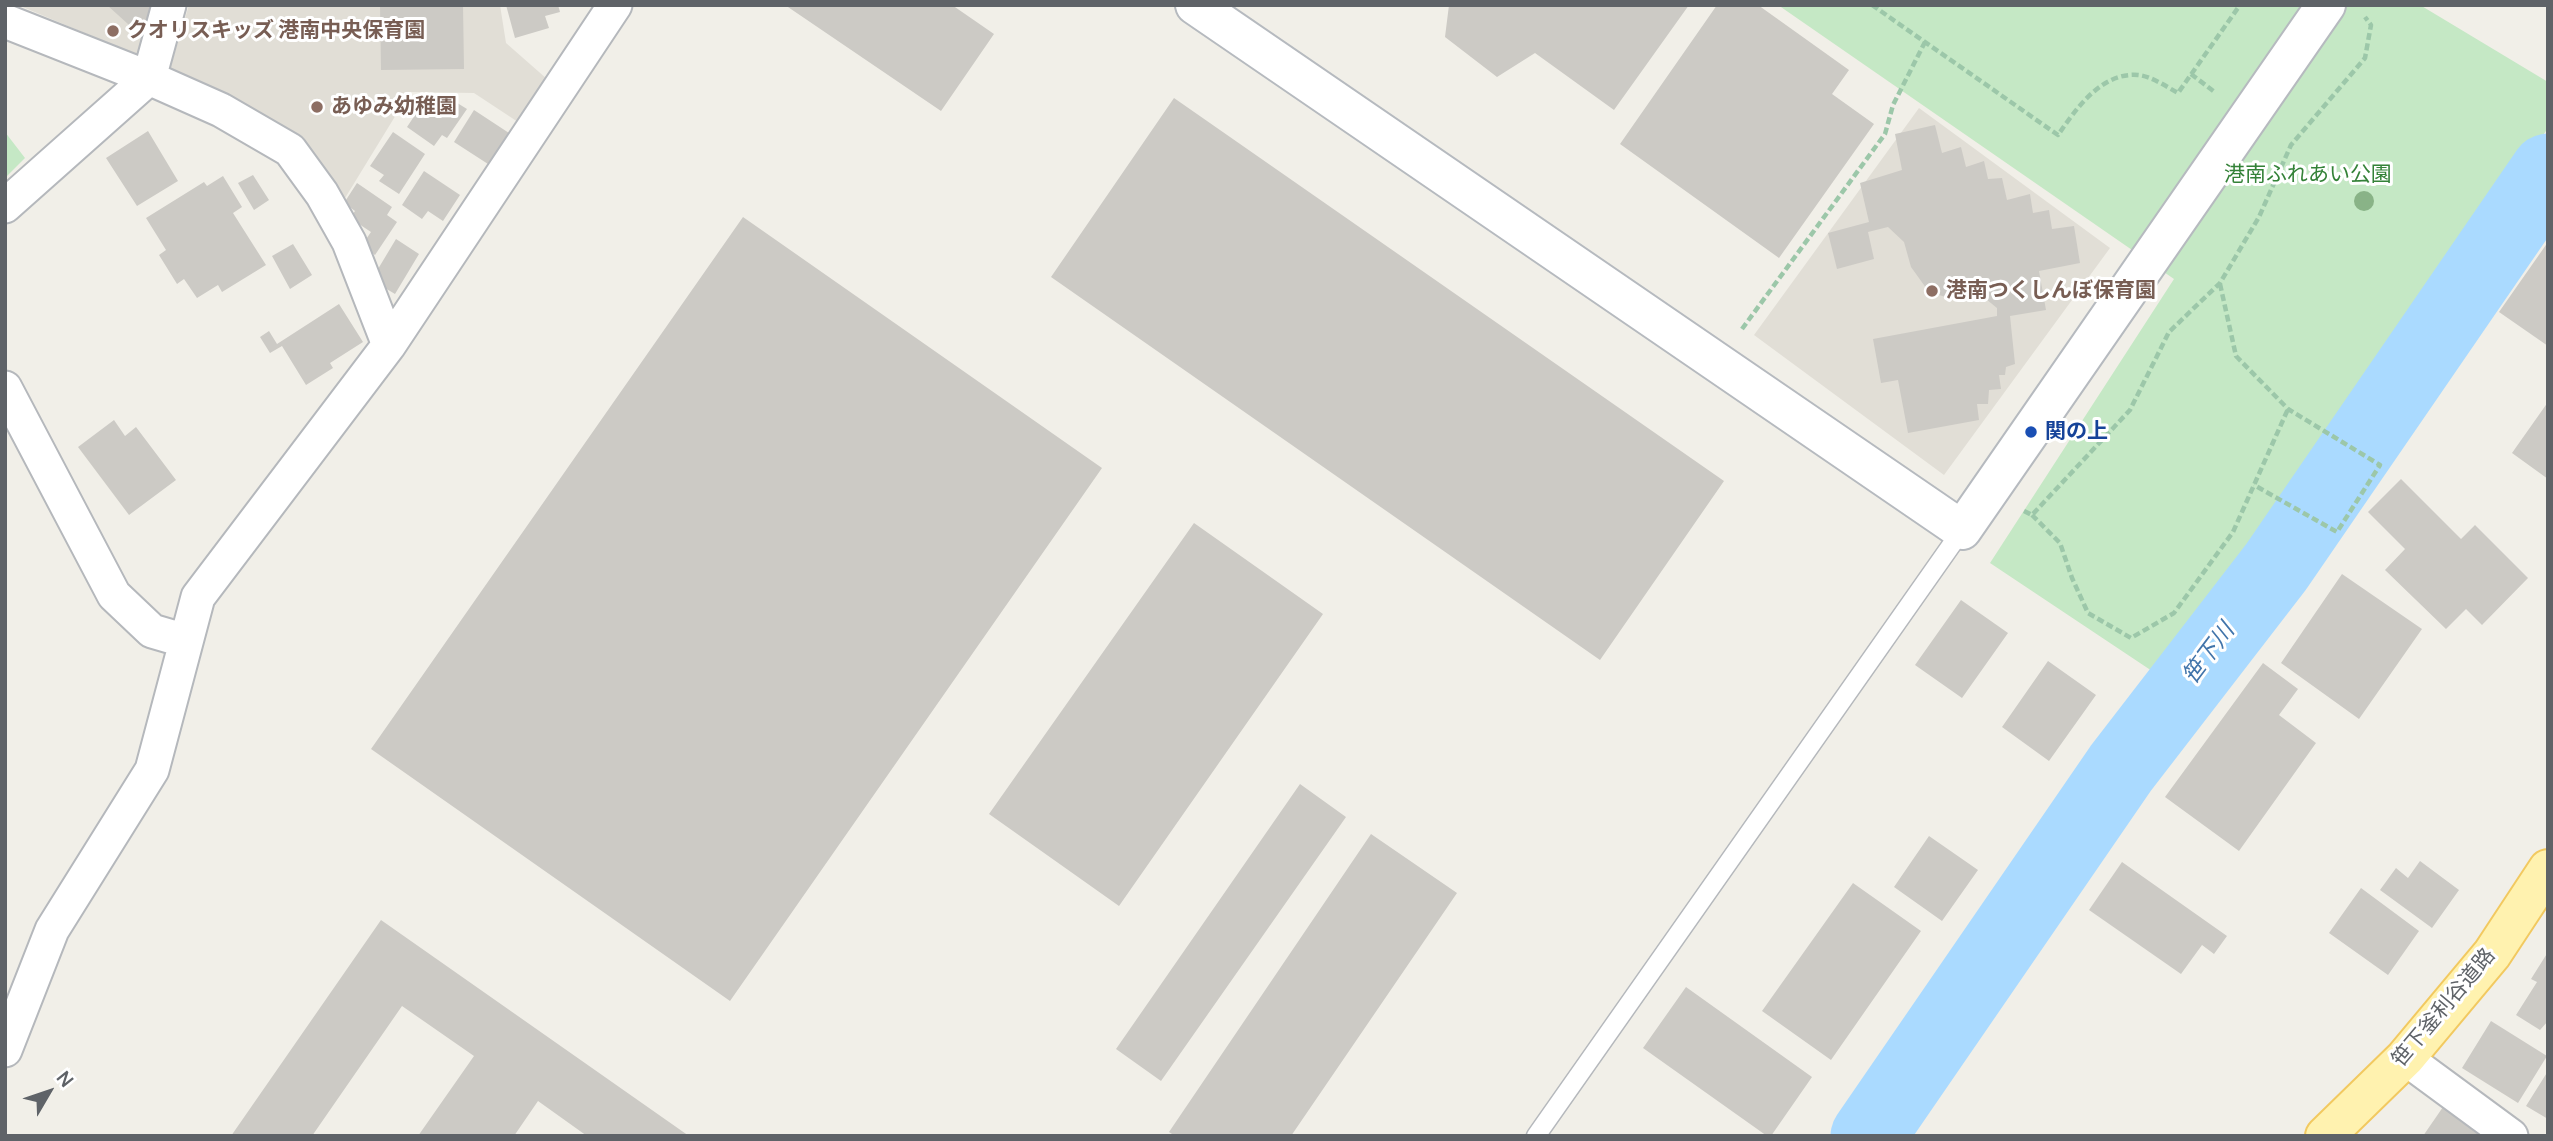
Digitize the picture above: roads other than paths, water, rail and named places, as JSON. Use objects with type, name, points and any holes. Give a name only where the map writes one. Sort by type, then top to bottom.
[{"type":"main road","name":"笹下釜利谷道路","points":[[2325,1136],[2405,1058],[2492,954],[2548,869]]},
{"type":"street","points":[[5,206],[149,78],[169,5]]},
{"type":"street","points":[[7,1040],[52,930],[152,770],[198,597],[389,345],[615,5]]},
{"type":"street","points":[[1195,5],[1962,530],[2326,5]]},
{"type":"street","points":[[5,21],[149,78],[221,110],[290,150],[322,194],[349,242],[389,345]]},
{"type":"street","points":[[5,388],[114,595],[152,631],[186,641]]},
{"type":"street","points":[[2405,1058],[2511,1136]]},
{"type":"lane","points":[[1536,1136],[1962,530]]},
{"type":"waterway","name":"笹下川","points":[[1868,1136],[2121,768],[2276,567],[2548,171]]},
{"type":"place","name":"クオリスキッズ 港南中央保育園","points":[[113,31]]},
{"type":"place","name":"あゆみ幼稚園","points":[[317,107]]},
{"type":"place","name":"港南つくしんぼ保育園","points":[[1932,291]]},
{"type":"place","name":"関の上","points":[[2031,432]]},
{"type":"park label","name":"港南ふれあい公園","points":[[2308,175]]}]
